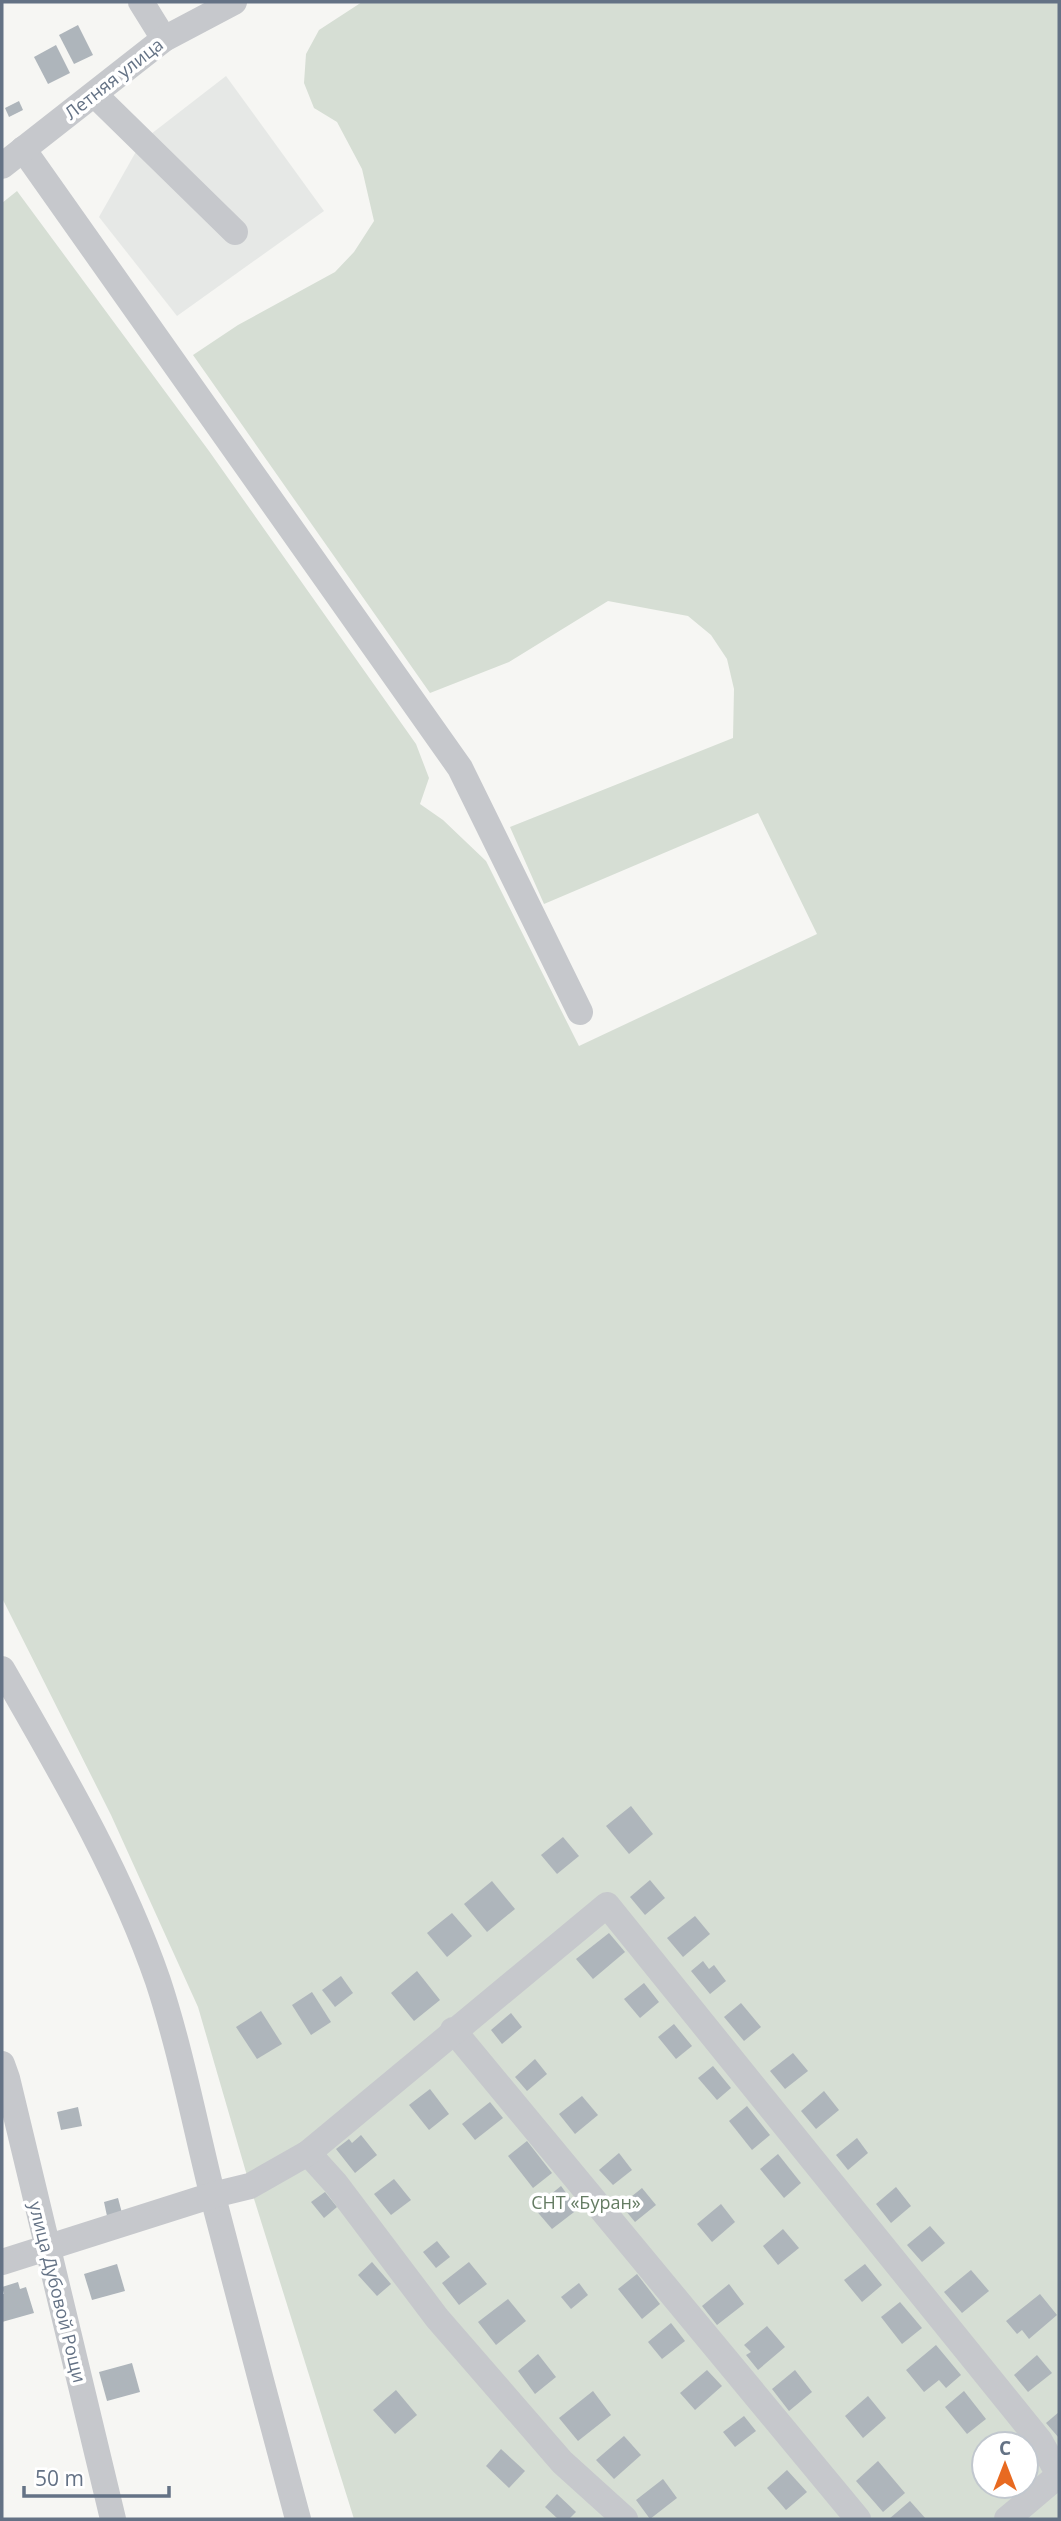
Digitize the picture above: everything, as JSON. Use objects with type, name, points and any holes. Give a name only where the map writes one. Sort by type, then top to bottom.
[{"type":"street","points":[[141,2],[164,39]]},
{"type":"street","name":"Летняя улица","points":[[2,166],[164,39],[234,2]]},
{"type":"street","points":[[95,95],[235,232]]},
{"type":"street","points":[[23,149],[460,768],[580,1012]]},
{"type":"street","points":[[2,1669],[87,1819],[147,1955],[174,2036],[298,2519]]},
{"type":"street","points":[[2,2262],[213,2195],[250,2186],[308,2154],[607,1905],[1040,2441],[1059,2476],[1007,2519]]},
{"type":"street","points":[[453,2031],[858,2519]]},
{"type":"street","name":"улица Дубовой Рощи","points":[[2,2064],[113,2519]]},
{"type":"street","points":[[308,2154],[336,2184],[455,2338],[562,2462],[625,2519]]},
{"type":"shaded area","points":[[226,76],[324,211],[177,316],[99,217],[142,141]]},
{"type":"green space","name":"СНТ «Буран»","points":[[362,2],[1059,2],[1059,2519],[354,2519],[250,2186],[198,2007],[111,1815],[2,1598],[2,203],[17,191],[209,451],[416,744],[429,778],[420,804],[443,820],[486,861],[579,1046],[817,934],[758,813],[544,904],[510,827],[733,738],[734,689],[727,659],[711,635],[688,616],[608,601],[509,662],[430,693],[193,355],[238,325],[335,272],[354,252],[374,221],[362,169],[337,122],[314,108],[304,83],[306,54],[319,30]]},
{"type":"building","points":[[78,25],[93,55],[74,64],[59,35]]},
{"type":"building","points":[[56,45],[70,73],[48,84],[34,57]]},
{"type":"building","points":[[19,101],[23,110],[9,117],[5,108]]},
{"type":"building","points":[[631,1806],[653,1834],[629,1854],[606,1826]]},
{"type":"building","points":[[563,1837],[579,1856],[557,1874],[541,1855]]},
{"type":"building","points":[[650,1880],[665,1898],[645,1915],[630,1897]]},
{"type":"building","points":[[492,1881],[515,1909],[487,1932],[464,1904]]},
{"type":"building","points":[[452,1913],[472,1936],[447,1957],[427,1933]]},
{"type":"building","points":[[695,1916],[710,1934],[683,1957],[667,1938]]},
{"type":"building","points":[[609,1933],[625,1952],[593,1979],[576,1959]]},
{"type":"building","points":[[703,1961],[709,1969],[714,1965],[726,1981],[710,1994],[691,1971]]},
{"type":"building","points":[[417,1971],[440,2000],[414,2021],[391,1993]]},
{"type":"building","points":[[341,1976],[353,1993],[335,2007],[322,1990]]},
{"type":"building","points":[[644,1983],[659,2002],[640,2018],[624,1999]]},
{"type":"building","points":[[312,1992],[331,2022],[311,2035],[292,2005]]},
{"type":"building","points":[[741,2003],[761,2027],[744,2041],[724,2017]]},
{"type":"building","points":[[261,2011],[282,2044],[257,2059],[236,2027]]},
{"type":"building","points":[[511,2013],[522,2027],[502,2044],[491,2030]]},
{"type":"building","points":[[674,2024],[692,2046],[676,2059],[658,2037]]},
{"type":"building","points":[[793,2053],[808,2071],[785,2089],[770,2071]]},
{"type":"building","points":[[535,2059],[547,2074],[527,2091],[515,2077]]},
{"type":"building","points":[[713,2066],[731,2088],[717,2100],[698,2078]]},
{"type":"building","points":[[430,2089],[449,2114],[429,2130],[409,2105]]},
{"type":"building","points":[[824,2091],[839,2110],[816,2129],[801,2111]]},
{"type":"building","points":[[582,2096],[598,2115],[575,2134],[559,2114]]},
{"type":"building","points":[[490,2102],[503,2118],[475,2140],[462,2124]]},
{"type":"building","points":[[747,2106],[770,2135],[752,2150],[729,2121]]},
{"type":"building","points":[[78,2107],[82,2126],[61,2130],[57,2112]]},
{"type":"building","points":[[361,2135],[377,2155],[355,2173],[336,2149],[349,2139],[352,2143]]},
{"type":"building","points":[[857,2138],[868,2153],[848,2170],[836,2155]]},
{"type":"building","points":[[527,2141],[552,2173],[533,2188],[508,2156]]},
{"type":"building","points":[[619,2153],[632,2170],[613,2185],[599,2170]]},
{"type":"building","points":[[778,2154],[801,2183],[784,2198],[760,2169]]},
{"type":"building","points":[[394,2179],[411,2200],[391,2215],[374,2194]]},
{"type":"building","points":[[561,2186],[578,2209],[552,2229],[534,2208]]},
{"type":"building","points":[[896,2187],[911,2206],[891,2223],[876,2204]]},
{"type":"building","points":[[642,2188],[656,2205],[635,2222],[621,2205]]},
{"type":"building","points":[[325,2192],[337,2207],[324,2218],[311,2202]]},
{"type":"building","points":[[118,2198],[122,2213],[107,2216],[104,2202]]},
{"type":"building","points":[[721,2204],[735,2222],[712,2242],[697,2224]]},
{"type":"building","points":[[930,2226],[945,2243],[922,2262],[907,2245]]},
{"type":"building","points":[[783,2229],[799,2248],[778,2265],[763,2246]]},
{"type":"building","points":[[437,2241],[450,2257],[436,2268],[423,2252]]},
{"type":"building","points":[[372,2262],[391,2284],[377,2296],[358,2275]]},
{"type":"building","points":[[469,2262],[487,2284],[459,2305],[442,2283]]},
{"type":"building","points":[[117,2264],[125,2291],[92,2300],[84,2274]]},
{"type":"building","points":[[865,2264],[882,2285],[862,2302],[844,2280]]},
{"type":"building","points":[[971,2270],[989,2291],[962,2313],[944,2292]]},
{"type":"building","points":[[637,2274],[660,2304],[642,2319],[618,2289]]},
{"type":"building","points":[[18,2282],[20,2289],[26,2287],[34,2313],[2,2322],[2,2287]]},
{"type":"building","points":[[579,2283],[588,2295],[571,2309],[561,2297]]},
{"type":"building","points":[[729,2284],[744,2304],[717,2325],[702,2306]]},
{"type":"building","points":[[1040,2294],[1057,2315],[1029,2339],[1022,2330],[1017,2334],[1006,2321]]},
{"type":"building","points":[[508,2299],[526,2321],[496,2345],[478,2322]]},
{"type":"building","points":[[900,2302],[922,2328],[902,2344],[881,2317]]},
{"type":"building","points":[[671,2323],[685,2341],[662,2359],[648,2342]]},
{"type":"building","points":[[767,2326],[785,2347],[758,2370],[746,2355],[751,2352],[744,2345]]},
{"type":"building","points":[[936,2345],[961,2375],[946,2388],[939,2380],[924,2392],[906,2370]]},
{"type":"building","points":[[538,2354],[556,2377],[535,2394],[518,2371]]},
{"type":"building","points":[[1037,2355],[1052,2373],[1028,2392],[1014,2375]]},
{"type":"building","points":[[132,2363],[140,2392],[107,2401],[99,2372]]},
{"type":"building","points":[[707,2370],[722,2386],[695,2410],[680,2393]]},
{"type":"building","points":[[795,2370],[812,2392],[789,2411],[772,2389]]},
{"type":"building","points":[[396,2390],[417,2415],[395,2434],[373,2410]]},
{"type":"building","points":[[593,2391],[611,2415],[578,2441],[559,2418]]},
{"type":"building","points":[[964,2391],[986,2419],[967,2434],[945,2407]]},
{"type":"building","points":[[868,2396],[886,2418],[863,2438],[845,2416]]},
{"type":"building","points":[[1059,2412],[1059,2438],[1046,2423]]},
{"type":"building","points":[[744,2416],[756,2431],[735,2447],[723,2432]]},
{"type":"building","points":[[624,2436],[641,2455],[614,2479],[596,2460]]},
{"type":"building","points":[[501,2449],[525,2471],[509,2488],[486,2466]]},
{"type":"building","points":[[878,2461],[905,2493],[883,2512],[856,2481]]},
{"type":"building","points":[[787,2470],[807,2492],[786,2510],[767,2488]]},
{"type":"building","points":[[663,2479],[677,2498],[650,2519],[636,2500]]},
{"type":"building","points":[[557,2494],[576,2512],[569,2519],[558,2519],[545,2507]]},
{"type":"building","points":[[910,2501],[926,2519],[889,2519]]}]
